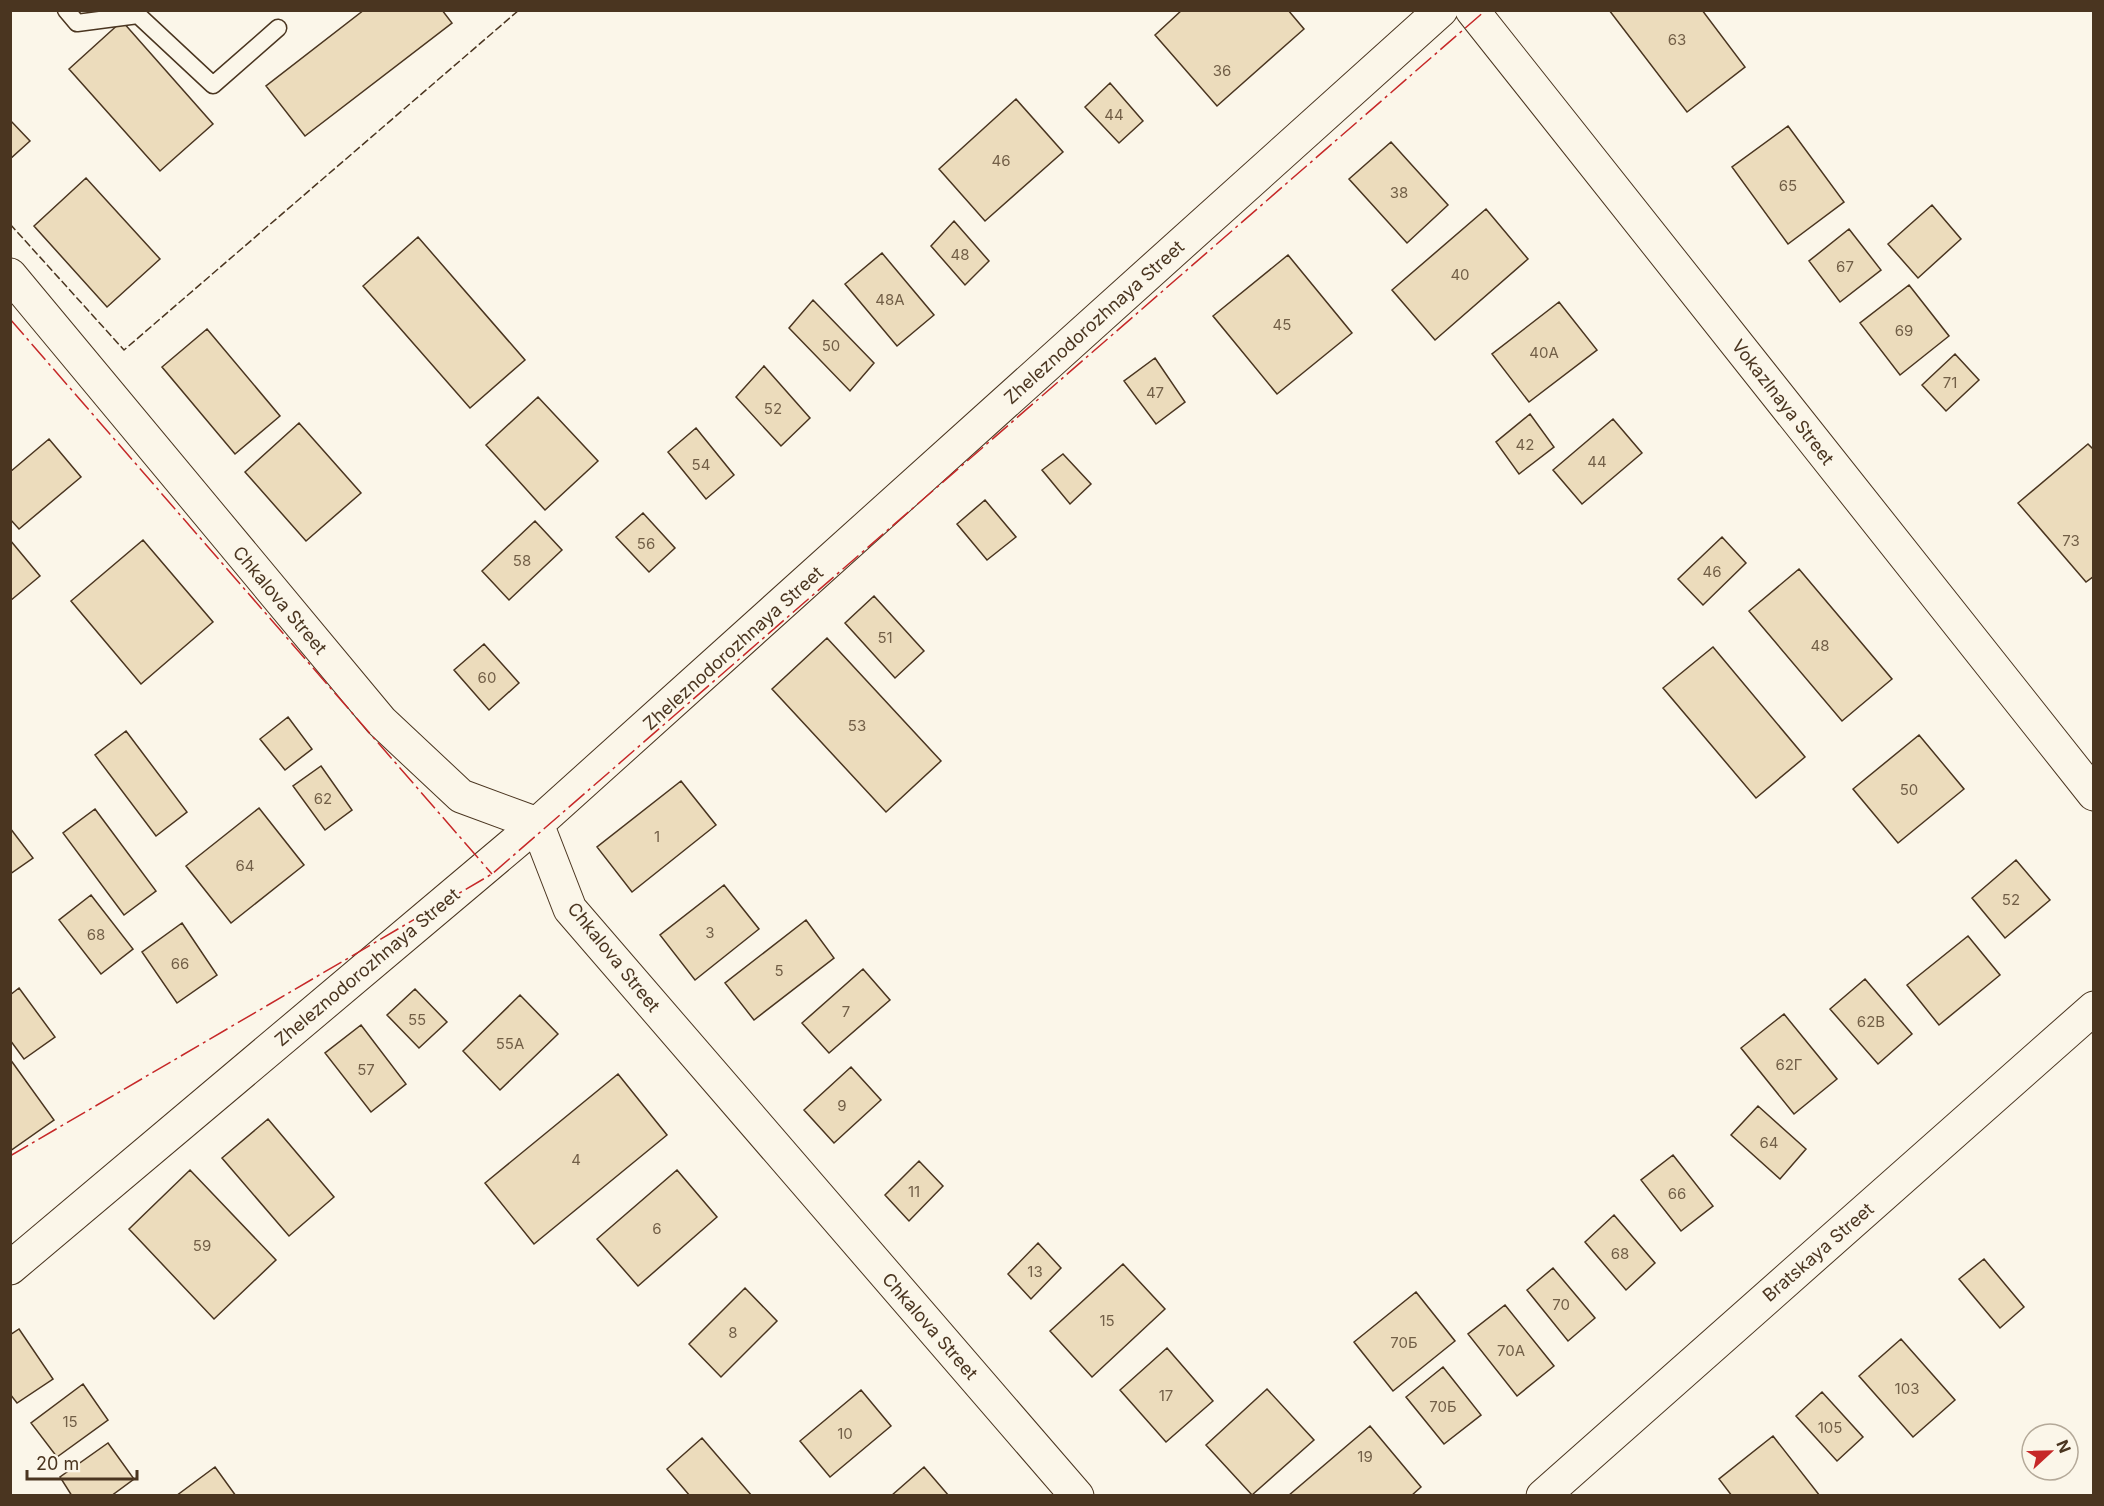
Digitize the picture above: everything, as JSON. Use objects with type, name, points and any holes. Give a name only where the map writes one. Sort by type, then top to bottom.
[{"type":"street","name":"Zheleznodorozhnaya Street","points":[[10,1268],[537,824],[1441,10]]},
{"type":"street","name":"Vokazlnaya Street","points":[[1472,10],[2094,794]]},
{"type":"street","name":"Chkalova Street","points":[[10,275],[381,721],[461,796],[537,824],[570,909],[1077,1496]]},
{"type":"street","name":"Bratskaya Street","points":[[1542,1496],[2094,1008]]},
{"type":"lane","points":[[66,10],[77,23],[138,15],[213,85],[278,28]]},
{"type":"building","points":[[364,10],[442,10],[452,23],[305,136],[266,86]]},
{"type":"building","points":[[1182,10],[1288,10],[1304,29],[1217,106],[1155,35]]},
{"type":"building","points":[[1609,10],[1702,10],[1745,67],[1687,112]]},
{"type":"building","points":[[122,21],[213,124],[160,171],[69,69]]},
{"type":"building","points":[[1110,83],[1143,121],[1119,143],[1085,107]]},
{"type":"building","points":[[1016,99],[1063,152],[985,221],[939,169]]},
{"type":"building","points":[[10,120],[30,141],[10,159]]},
{"type":"building","points":[[1788,126],[1844,202],[1788,244],[1732,167]]},
{"type":"building","points":[[1391,142],[1448,205],[1407,243],[1349,179]]},
{"type":"building","points":[[86,178],[160,259],[107,307],[34,226]]},
{"type":"building","points":[[1932,205],[1961,239],[1918,278],[1888,244]]},
{"type":"building","points":[[1486,209],[1528,259],[1435,340],[1392,290]]},
{"type":"building","points":[[954,221],[989,261],[965,285],[931,246]]},
{"type":"building","points":[[1849,229],[1881,270],[1840,302],[1809,261]]},
{"type":"building","points":[[418,237],[525,360],[470,408],[363,286]]},
{"type":"building","points":[[882,253],[934,315],[897,346],[845,284]]},
{"type":"building","points":[[1288,255],[1352,333],[1277,394],[1213,316]]},
{"type":"building","points":[[1909,285],[1949,336],[1900,375],[1860,323]]},
{"type":"building","points":[[813,300],[874,363],[850,391],[789,328]]},
{"type":"building","points":[[1559,302],[1597,350],[1529,402],[1492,354]]},
{"type":"building","points":[[207,329],[280,416],[235,454],[162,367]]},
{"type":"building","points":[[1955,354],[1979,380],[1946,411],[1922,385]]},
{"type":"building","points":[[1155,358],[1185,402],[1156,424],[1124,381]]},
{"type":"building","points":[[764,366],[810,418],[781,446],[736,397]]},
{"type":"building","points":[[538,397],[598,461],[545,510],[486,445]]},
{"type":"building","points":[[1530,414],[1554,447],[1519,474],[1496,442]]},
{"type":"building","points":[[1613,419],[1642,453],[1582,504],[1553,470]]},
{"type":"building","points":[[299,423],[361,493],[306,541],[245,472]]},
{"type":"building","points":[[696,428],[734,475],[706,499],[668,452]]},
{"type":"building","points":[[49,439],[81,477],[19,529],[10,519],[10,472]]},
{"type":"building","points":[[2088,444],[2094,450],[2094,576],[2086,582],[2018,503]]},
{"type":"building","points":[[1063,454],[1091,484],[1070,504],[1042,470]]},
{"type":"building","points":[[985,500],[1016,537],[987,560],[957,524]]},
{"type":"building","points":[[643,513],[675,548],[649,572],[616,537]]},
{"type":"building","points":[[535,521],[562,550],[509,600],[482,571]]},
{"type":"building","points":[[1722,537],[1746,563],[1703,605],[1678,579]]},
{"type":"building","points":[[10,540],[40,576],[10,601]]},
{"type":"building","points":[[143,540],[213,622],[141,684],[71,601]]},
{"type":"building","points":[[1799,569],[1892,679],[1842,721],[1749,611]]},
{"type":"building","points":[[874,596],[924,651],[895,678],[845,623]]},
{"type":"building","points":[[827,638],[941,761],[886,812],[772,689]]},
{"type":"building","points":[[484,644],[519,683],[489,710],[454,670]]},
{"type":"building","points":[[1713,647],[1805,757],[1756,798],[1663,688]]},
{"type":"building","points":[[288,717],[312,749],[285,770],[260,739]]},
{"type":"building","points":[[126,731],[187,812],[156,836],[95,755]]},
{"type":"building","points":[[1919,735],[1964,789],[1898,843],[1853,789]]},
{"type":"building","points":[[321,766],[352,810],[325,830],[293,786]]},
{"type":"building","points":[[681,781],[716,825],[632,892],[597,847]]},
{"type":"building","points":[[259,808],[304,865],[231,923],[186,866]]},
{"type":"building","points":[[95,809],[156,891],[124,915],[63,833]]},
{"type":"building","points":[[10,828],[33,858],[10,874]]},
{"type":"building","points":[[2016,860],[2050,900],[2005,938],[1972,898]]},
{"type":"building","points":[[724,885],[759,929],[695,980],[660,935]]},
{"type":"building","points":[[91,895],[133,949],[101,974],[59,920]]},
{"type":"building","points":[[806,920],[834,958],[754,1020],[725,983]]},
{"type":"building","points":[[182,923],[217,975],[177,1003],[142,952]]},
{"type":"building","points":[[1968,936],[2000,975],[1939,1025],[1907,985]]},
{"type":"building","points":[[863,969],[890,1000],[829,1053],[802,1023]]},
{"type":"building","points":[[1865,979],[1912,1034],[1878,1064],[1830,1009]]},
{"type":"building","points":[[19,988],[55,1037],[24,1059],[10,1040],[10,995]]},
{"type":"building","points":[[415,989],[447,1022],[419,1048],[387,1015]]},
{"type":"building","points":[[520,995],[558,1034],[500,1090],[463,1051]]},
{"type":"building","points":[[1784,1014],[1837,1079],[1794,1114],[1741,1048]]},
{"type":"building","points":[[361,1025],[406,1084],[371,1112],[325,1053]]},
{"type":"building","points":[[10,1059],[54,1120],[10,1151]]},
{"type":"building","points":[[851,1067],[881,1100],[834,1143],[804,1110]]},
{"type":"building","points":[[618,1074],[667,1135],[534,1244],[485,1183]]},
{"type":"building","points":[[1758,1106],[1806,1149],[1780,1179],[1731,1135]]},
{"type":"building","points":[[268,1119],[334,1197],[289,1236],[222,1158]]},
{"type":"building","points":[[1673,1155],[1713,1206],[1681,1231],[1641,1180]]},
{"type":"building","points":[[919,1161],[943,1186],[909,1221],[885,1195]]},
{"type":"building","points":[[190,1170],[276,1260],[214,1319],[129,1229]]},
{"type":"building","points":[[677,1170],[717,1217],[638,1286],[597,1239]]},
{"type":"building","points":[[1614,1215],[1655,1263],[1626,1290],[1585,1242]]},
{"type":"building","points":[[1038,1243],[1061,1268],[1031,1299],[1008,1274]]},
{"type":"building","points":[[1984,1259],[2024,1307],[2000,1328],[1959,1279]]},
{"type":"building","points":[[1123,1264],[1165,1309],[1092,1377],[1050,1331]]},
{"type":"building","points":[[1553,1268],[1595,1318],[1568,1341],[1527,1290]]},
{"type":"building","points":[[745,1288],[777,1321],[721,1377],[689,1344]]},
{"type":"building","points":[[1416,1292],[1455,1341],[1393,1391],[1354,1342]]},
{"type":"building","points":[[1505,1305],[1554,1366],[1517,1396],[1468,1334]]},
{"type":"building","points":[[19,1329],[53,1379],[17,1403],[10,1394],[10,1335]]},
{"type":"building","points":[[1901,1339],[1955,1400],[1913,1437],[1859,1376]]},
{"type":"building","points":[[1167,1348],[1213,1401],[1166,1442],[1120,1390]]},
{"type":"building","points":[[1443,1367],[1481,1415],[1444,1444],[1406,1397]]},
{"type":"building","points":[[83,1384],[108,1420],[57,1457],[31,1423]]},
{"type":"building","points":[[1267,1389],[1314,1440],[1252,1495],[1206,1445]]},
{"type":"building","points":[[861,1390],[891,1426],[830,1477],[800,1441]]},
{"type":"building","points":[[1822,1392],[1863,1437],[1837,1461],[1796,1416]]},
{"type":"building","points":[[1370,1426],[1421,1487],[1411,1496],[1288,1496]]},
{"type":"building","points":[[1773,1436],[1820,1496],[1732,1496],[1719,1479]]},
{"type":"building","points":[[702,1438],[752,1496],[690,1496],[667,1469]]},
{"type":"building","points":[[108,1443],[134,1479],[111,1496],[72,1496],[60,1477]]},
{"type":"building","points":[[215,1467],[236,1496],[176,1496]]},
{"type":"building","points":[[924,1467],[949,1496],[891,1496]]},
{"type":"fence","points":[[10,224],[124,350],[519,10]]},
{"type":"power","points":[[10,1156],[492,874],[1486,10]]},
{"type":"power","points":[[10,319],[492,874]]}]
